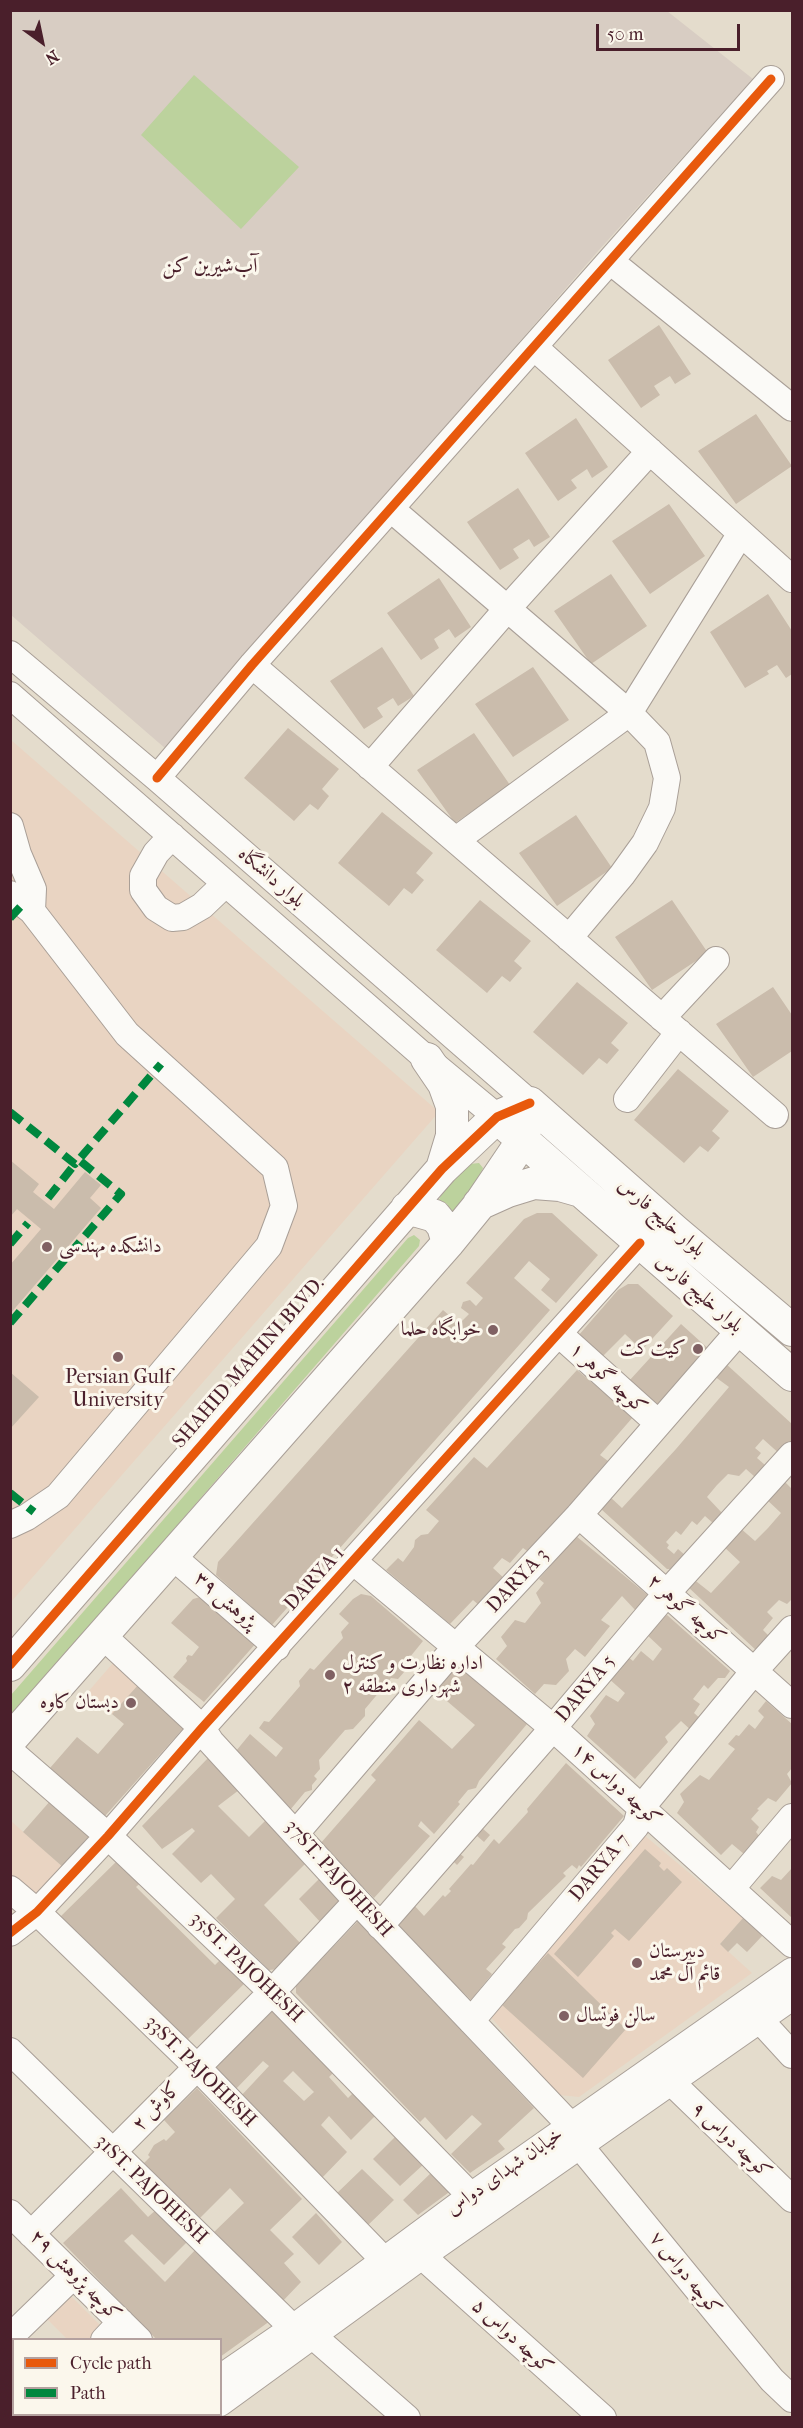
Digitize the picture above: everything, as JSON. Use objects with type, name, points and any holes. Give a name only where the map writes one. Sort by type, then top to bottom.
[{"type":"main road","points":[[427,1059],[444,1084],[452,1106],[452,1136],[442,1169]]},
{"type":"main road","name":"SHAHID MAHINI BLVD.","points":[[10,1665],[442,1169],[497,1117],[530,1103]]},
{"type":"main road","points":[[10,1740],[448,1243],[479,1205],[523,1140],[530,1103]]},
{"type":"main road","name":"بلوار خلیج ‌فارس","points":[[530,1103],[792,1330]]},
{"type":"main road","name":"بلوار خلیج‌ فارس","points":[[497,1117],[792,1375]]},
{"type":"main road","points":[[479,1205],[508,1191],[534,1183],[560,1185],[582,1192]]},
{"type":"main road","points":[[407,1208],[435,1216],[443,1226],[448,1243]]},
{"type":"street","points":[[157,778],[252,665],[771,79]]},
{"type":"street","points":[[610,261],[792,408]]},
{"type":"street","points":[[534,347],[792,579]]},
{"type":"street","points":[[370,767],[507,609],[650,451]]},
{"type":"street","points":[[391,509],[629,714],[657,742],[667,778],[662,808],[645,843],[622,875],[569,938]]},
{"type":"street","points":[[456,840],[629,714],[741,532]]},
{"type":"street","name":"بلوار دانشگاه","points":[[10,654],[157,778],[530,1103]]},
{"type":"street","points":[[252,665],[775,1114]]},
{"type":"street","name":"بلوار دانشگاه","points":[[10,695],[225,884],[497,1117]]},
{"type":"street","points":[[10,826],[18,854],[33,889],[32,911]]},
{"type":"street","points":[[172,836],[156,853],[143,876],[143,890],[156,908],[167,916],[177,919],[202,906],[225,884]]},
{"type":"street","points":[[10,894],[32,911],[127,1034],[275,1168],[284,1206],[269,1246],[58,1496],[27,1517],[10,1525]]},
{"type":"street","points":[[627,1098],[671,1025],[716,960]]},
{"type":"street","name":"DARYA 1","points":[[10,1933],[37,1912],[108,1836],[202,1728],[640,1243]]},
{"type":"street","name":"DARYA 3","points":[[296,1833],[455,1648],[579,1515],[740,1330]]},
{"type":"street","name":"کوچه گوهر ۱","points":[[559,1334],[658,1423]]},
{"type":"street","name":"DARYA 5","points":[[380,1926],[553,1728],[666,1594],[792,1455]]},
{"type":"street","name":"کوچه گوهر ۲","points":[[579,1515],[792,1705]]},
{"type":"street","name":"پژوهش ۳۹","points":[[172,1556],[277,1647]]},
{"type":"street","name":"کوچه دواس ۱۴","points":[[354,1562],[553,1728],[792,1944]]},
{"type":"street","name":"DARYA 7","points":[[471,2021],[636,1826],[641,1808],[755,1670],[792,1629]]},
{"type":"street","name":"37ST. PAJOHESH","points":[[102,1635],[202,1728],[211,1742],[575,2136]]},
{"type":"street","name":"35ST. PAJOHESH","points":[[10,1751],[108,1836],[272,1992],[471,2196]]},
{"type":"street","points":[[731,1889],[792,1817]]},
{"type":"street","name":"33ST. PAJOHESH","points":[[10,1889],[37,1912],[197,2067],[384,2260]]},
{"type":"street","name":"کاوش ۲","points":[[31,2234],[272,1992],[357,1901]]},
{"type":"street","name":"خیابان شهدای دواس","points":[[222,2377],[303,2332],[422,2256],[792,1971]]},
{"type":"street","name":"خیابان شهدای دواس","points":[[222,2401],[384,2260],[471,2196],[671,2082],[792,1996]]},
{"type":"street","points":[[759,2019],[792,2055]]},
{"type":"street","name":"31ST. PAJOHESH","points":[[10,2051],[303,2332],[406,2418]]},
{"type":"street","name":"کوچه دواس ۹","points":[[671,2082],[792,2199]]},
{"type":"street","name":"کوچه دواس ۷","points":[[575,2136],[772,2380],[792,2399]]},
{"type":"street","name":"کوچه پژوهش ۲۹","points":[[10,2213],[73,2276],[121,2334]]},
{"type":"street","name":"کوچه دواس ۵","points":[[422,2256],[603,2418]]},
{"type":"street","points":[[10,2337],[73,2276]]},
{"type":"shaded area","points":[[11,11],[667,11],[753,79],[599,250],[166,749],[11,615]]},
{"type":"shaded area","name":"Persian Gulf University","points":[[11,740],[439,1112],[11,1602]]},
{"type":"shaded area","name":"دبستان کاوه","points":[[113,1663],[187,1724],[161,1754],[87,1693]]},
{"type":"shaded area","points":[[11,1821],[64,1868],[35,1899],[11,1877]]},
{"type":"shaded area","name":"دبیرستان قائم آل محمد","points":[[644,1835],[743,1918],[720,1944],[752,1973],[579,2097],[559,2095],[489,2015]]},
{"type":"shaded area","points":[[68,2293],[105,2330],[97,2338],[66,2338],[44,2316]]},
{"type":"shaded area","points":[[94,2416],[141,2416],[138,2418]]},
{"type":"green space","points":[[194,75],[299,167],[241,229],[141,135]]},
{"type":"green space","points":[[479,1163],[483,1168],[480,1175],[460,1205],[452,1212],[447,1204],[439,1200],[443,1190],[470,1164]]},
{"type":"green space","points":[[414,1235],[420,1240],[419,1246],[11,1717],[11,1695],[408,1238]]},
{"type":"building","points":[[659,325],[691,374],[675,384],[670,376],[654,386],[660,395],[641,408],[608,360]]},
{"type":"building","points":[[756,414],[792,466],[736,504],[698,451]]},
{"type":"building","points":[[576,418],[608,467],[592,478],[587,469],[571,480],[577,488],[558,501],[525,453]]},
{"type":"building","points":[[518,488],[550,537],[534,547],[529,539],[513,549],[519,558],[500,570],[467,522]]},
{"type":"building","points":[[669,504],[705,556],[650,594],[612,541]]},
{"type":"building","points":[[611,574],[647,626],[591,664],[554,611]]},
{"type":"building","points":[[439,578],[471,627],[455,638],[449,629],[434,639],[439,648],[421,660],[387,613]]},
{"type":"building","points":[[768,594],[792,631],[792,674],[786,678],[777,665],[767,671],[769,674],[745,688],[710,632]]},
{"type":"building","points":[[382,647],[414,696],[398,706],[393,698],[377,708],[383,717],[364,729],[330,681]]},
{"type":"building","points":[[533,667],[569,720],[513,757],[475,704]]},
{"type":"building","points":[[288,728],[339,769],[322,789],[329,796],[318,810],[310,804],[294,821],[244,778]]},
{"type":"building","points":[[474,733],[510,785],[455,823],[417,770]]},
{"type":"building","points":[[382,812],[433,853],[416,873],[424,880],[412,894],[404,888],[389,906],[338,863]]},
{"type":"building","points":[[576,815],[612,868],[557,906],[519,853]]},
{"type":"building","points":[[480,900],[531,941],[514,961],[522,968],[510,982],[502,976],[487,993],[436,950]]},
{"type":"building","points":[[672,900],[708,953],[652,990],[615,937]]},
{"type":"building","points":[[577,982],[628,1023],[611,1043],[619,1050],[607,1064],[599,1058],[583,1075],[533,1032]]},
{"type":"building","points":[[773,987],[792,1015],[792,1051],[753,1077],[716,1024]]},
{"type":"building","points":[[678,1069],[729,1111],[712,1131],[720,1138],[708,1152],[700,1146],[684,1163],[634,1120]]},
{"type":"building","name":"دانشکده مهندسی","points":[[10,1160],[39,1184],[33,1192],[54,1209],[85,1172],[101,1185],[90,1198],[101,1208],[10,1314],[10,1265],[41,1229],[17,1209],[10,1217]]},
{"type":"building","points":[[537,1213],[552,1213],[598,1255],[556,1303],[541,1290],[550,1279],[529,1261],[514,1278],[550,1310],[272,1625],[216,1575],[218,1562],[443,1310],[459,1324],[469,1314],[461,1308],[463,1302],[470,1300],[476,1306],[483,1298],[466,1283],[524,1219]]},
{"type":"building","points":[[628,1284],[638,1284],[673,1316],[642,1350],[625,1334],[602,1357],[578,1336],[618,1290]]},
{"type":"building","points":[[681,1324],[712,1352],[661,1409],[629,1381]]},
{"type":"building","points":[[725,1363],[792,1424],[792,1444],[782,1456],[763,1439],[755,1448],[761,1453],[757,1458],[765,1465],[755,1477],[746,1469],[739,1476],[728,1474],[717,1485],[707,1497],[723,1514],[714,1524],[705,1516],[697,1525],[692,1521],[681,1535],[676,1531],[666,1542],[669,1545],[667,1548],[674,1554],[678,1549],[686,1556],[674,1569],[667,1569],[601,1509],[609,1496],[622,1508],[729,1387],[714,1376]]},
{"type":"building","points":[[577,1370],[633,1417],[600,1455],[608,1461],[597,1473],[600,1476],[530,1553],[523,1548],[510,1563],[502,1558],[493,1568],[506,1580],[481,1607],[473,1600],[450,1624],[386,1570],[398,1558],[403,1562],[414,1547],[415,1540],[421,1535],[428,1534],[439,1521],[426,1510],[474,1457],[487,1468]]},
{"type":"building","points":[[10,1372],[39,1397],[10,1429]]},
{"type":"building","points":[[782,1479],[792,1489],[792,1599],[787,1604],[779,1600],[767,1612],[773,1618],[763,1630],[774,1641],[758,1652],[688,1587],[692,1578],[711,1593],[740,1562],[722,1545],[739,1527],[755,1541],[768,1528],[781,1513],[765,1498]]},
{"type":"building","points":[[576,1536],[650,1597],[637,1612],[622,1596],[601,1620],[610,1626],[585,1657],[575,1649],[566,1659],[569,1671],[556,1685],[544,1684],[535,1694],[496,1659],[507,1646],[501,1637],[515,1620],[525,1623],[541,1603],[536,1593],[544,1583],[539,1579]]},
{"type":"building","points":[[361,1594],[371,1596],[423,1641],[410,1657],[410,1665],[405,1671],[398,1679],[391,1678],[365,1709],[365,1716],[353,1729],[345,1730],[319,1760],[320,1769],[314,1776],[317,1779],[312,1785],[312,1790],[305,1792],[290,1810],[236,1751],[250,1734],[276,1757],[283,1748],[259,1728],[264,1721],[269,1722],[300,1686],[299,1681],[310,1668],[314,1670],[343,1638],[341,1632],[349,1623],[339,1614]]},
{"type":"building","points":[[204,1596],[257,1642],[204,1702],[173,1677],[187,1661],[188,1655],[192,1656],[199,1647],[171,1623],[193,1599]]},
{"type":"building","points":[[667,1615],[730,1671],[725,1678],[718,1678],[708,1689],[704,1685],[693,1699],[700,1704],[694,1713],[703,1721],[693,1732],[681,1721],[665,1737],[668,1742],[635,1779],[587,1736],[595,1724],[590,1716],[606,1695],[618,1702],[625,1693],[608,1678],[627,1656],[633,1661],[641,1651],[653,1661],[662,1649],[646,1634],[660,1618]]},
{"type":"building","points":[[459,1663],[527,1724],[479,1781],[476,1788],[468,1790],[458,1802],[460,1804],[434,1834],[421,1821],[418,1826],[430,1836],[374,1898],[320,1844],[376,1780],[371,1775],[419,1720],[452,1749],[475,1725],[434,1690]]},
{"type":"building","points":[[139,1684],[187,1724],[105,1816],[50,1768],[77,1737],[98,1754],[124,1724],[112,1714]]},
{"type":"building","points":[[766,1701],[792,1724],[792,1768],[787,1774],[792,1783],[776,1802],[768,1798],[757,1809],[759,1810],[751,1819],[759,1827],[756,1832],[760,1837],[744,1854],[732,1844],[721,1855],[677,1813],[684,1802],[680,1794],[700,1775],[709,1780],[735,1749],[728,1744],[749,1724],[755,1729],[764,1717],[758,1711]]},
{"type":"building","points":[[209,1757],[239,1790],[218,1806],[249,1837],[266,1820],[306,1863],[264,1905],[302,1945],[279,1969],[269,1970],[216,1918],[235,1899],[211,1874],[201,1883],[172,1854],[195,1831],[192,1828],[162,1849],[142,1826]]},
{"type":"building","points":[[566,1763],[624,1816],[581,1867],[579,1865],[577,1869],[572,1865],[563,1873],[566,1876],[528,1913],[527,1919],[502,1944],[506,1947],[486,1969],[492,1974],[471,2000],[398,1930],[398,1920],[413,1904],[424,1916],[443,1895],[445,1897],[451,1891],[449,1889],[494,1839],[499,1844],[528,1812],[527,1809]]},
{"type":"building","points":[[51,1800],[91,1835],[64,1868],[23,1832]]},
{"type":"building","points":[[482,1828],[490,1835],[484,1842],[476,1835]]},
{"type":"building","points":[[645,1849],[661,1863],[659,1866],[664,1871],[667,1868],[682,1882],[629,1941],[615,1929],[611,1933],[614,1936],[578,1977],[554,1954]]},
{"type":"building","points":[[459,1853],[464,1857],[457,1865],[453,1861]]},
{"type":"building","points":[[121,1857],[145,1879],[136,1887],[215,1965],[224,1956],[248,1980],[183,2044],[59,1918]]},
{"type":"building","points":[[792,1868],[792,1918],[760,1888],[772,1876],[781,1880]]},
{"type":"building","points":[[320,1878],[341,1900],[323,1925],[299,1899]]},
{"type":"building","points":[[743,1918],[763,1935],[747,1952],[737,1943],[728,1952],[720,1944]]},
{"type":"building","points":[[358,1921],[534,2108],[498,2141],[505,2149],[470,2173],[451,2154],[482,2124],[472,2115],[446,2140],[425,2117],[420,2122],[296,1993],[296,1986]]},
{"type":"building","name":"سالن فوتسال","points":[[548,1953],[626,2029],[583,2078],[501,2004]]},
{"type":"building","points":[[272,2007],[335,2071],[329,2077],[348,2098],[355,2091],[377,2114],[351,2140],[329,2116],[321,2125],[347,2152],[320,2180],[240,2097],[269,2066],[263,2061],[234,2091],[212,2068]],"holes":[[[293,2071],[314,2092],[304,2101],[283,2081]]]},
{"type":"building","points":[[197,2088],[302,2199],[270,2230],[294,2254],[284,2263],[301,2282],[280,2304],[212,2234],[244,2203],[230,2188],[198,2220],[143,2164],[150,2157],[148,2155],[154,2145],[164,2139],[166,2141],[175,2132],[164,2120]]},
{"type":"building","points":[[397,2135],[425,2163],[400,2186],[373,2159]]},
{"type":"building","points":[[362,2169],[394,2200],[366,2227],[335,2195]]},
{"type":"building","points":[[433,2171],[452,2190],[418,2215],[403,2200]]},
{"type":"building","points":[[121,2188],[148,2217],[157,2209],[189,2240],[164,2265],[132,2234],[124,2241],[165,2282],[197,2248],[270,2321],[222,2356],[222,2338],[155,2338],[63,2243]]},
{"type":"building","points":[[316,2213],[342,2242],[319,2265],[292,2237]]},
{"type":"marked path","points":[[10,918],[22,905]]},
{"type":"marked path","points":[[10,1112],[75,1164],[161,1064]]},
{"type":"marked path","points":[[10,1323],[121,1194],[79,1160]]},
{"type":"marked path","points":[[48,1198],[75,1164]]},
{"type":"marked path","points":[[10,1244],[28,1223]]},
{"type":"marked path","points":[[10,1493],[34,1512]]},
{"type":"cycle path","points":[[157,778],[252,665],[771,79]]},
{"type":"cycle path","points":[[10,1665],[442,1169],[497,1117],[530,1103]]},
{"type":"cycle path","points":[[10,1933],[37,1912],[108,1836],[202,1728],[640,1243]]},
{"type":"place","name":"دانشکده مهندسی","points":[[47,1247]]},
{"type":"place","name":"خوابگاه حلما","points":[[493,1330]]},
{"type":"place","name":"کیت‌کت","points":[[698,1349]]},
{"type":"place","name":"Persian Gulf University","points":[[118,1357]]},
{"type":"place","name":"اداره‌ نظارت و کنترل شهرداری منطقه ۲","points":[[330,1675]]},
{"type":"place","name":"دبستان کاوه","points":[[131,1703]]},
{"type":"place","name":"دبیرستان قائم آل محمد","points":[[637,1963]]},
{"type":"place","name":"سالن فوتسال","points":[[564,2016]]},
{"type":"district","name":"آب‌شیرین کن","points":[[210,267]]}]
